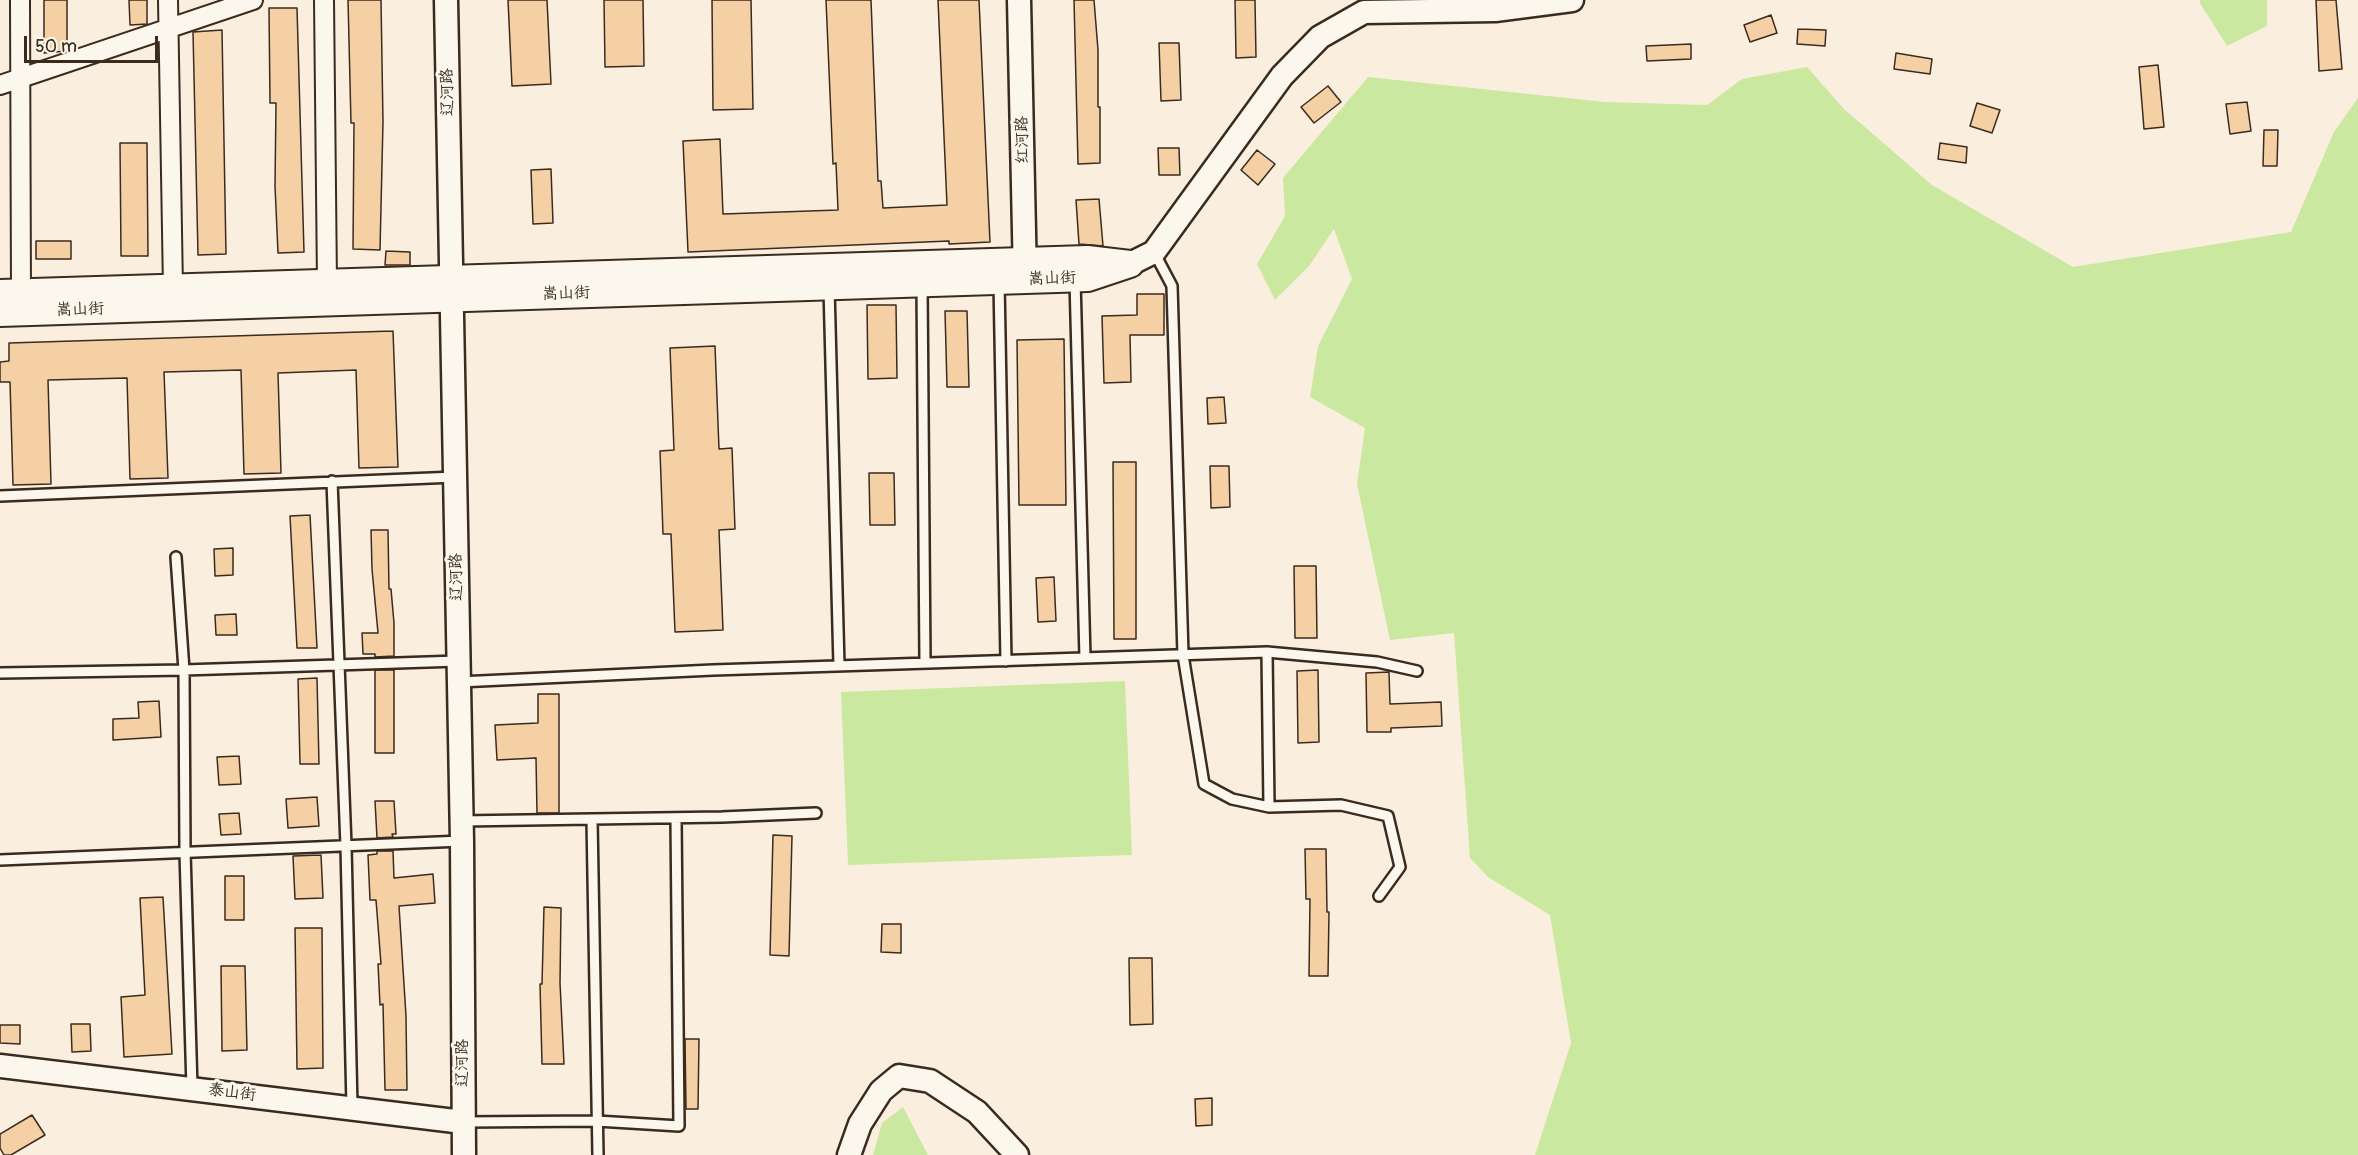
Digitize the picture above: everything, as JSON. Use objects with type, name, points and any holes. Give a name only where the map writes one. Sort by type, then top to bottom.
[{"type":"main road","name":"嵩山街","points":[[0,313],[452,288],[1025,270],[1087,259],[1130,264]]},
{"type":"main road","name":"嵩山街","points":[[10,293],[327,283],[452,288],[829,286],[999,281],[1025,270],[1088,278],[1130,264]]},
{"type":"street","points":[[10,293],[20,79],[20,0]]},
{"type":"street","points":[[168,0],[173,288]]},
{"type":"street","points":[[0,85],[254,0]]},
{"type":"street","points":[[324,0],[327,283]]},
{"type":"street","name":"辽河路","points":[[446,0],[462,831],[464,1155]]},
{"type":"street","name":"红河路","points":[[1019,0],[1025,270]]},
{"type":"street","points":[[1154,252],[1282,76],[1320,37],[1363,6],[1495,10],[1572,0]]},
{"type":"street","name":"嵩山街","points":[[1130,264],[1154,252]]},
{"type":"street","name":"泰山街","points":[[0,1066],[463,1122]]},
{"type":"street","points":[[849,1155],[860,1124],[881,1090],[899,1076],[930,1080],[977,1112],[1017,1155]]},
{"type":"lane","points":[[1154,252],[1172,286],[1183,655],[1204,784],[1232,799],[1269,807],[1341,805],[1388,816],[1400,867],[1379,896]]},
{"type":"lane","points":[[1075,278],[1085,658]]},
{"type":"lane","points":[[999,281],[1006,661]]},
{"type":"lane","points":[[922,283],[925,663]]},
{"type":"lane","points":[[829,286],[839,666]]},
{"type":"lane","points":[[0,496],[455,477]]},
{"type":"lane","points":[[332,481],[346,846],[352,1107]]},
{"type":"lane","points":[[176,557],[184,670],[185,852],[192,1088]]},
{"type":"lane","points":[[1267,652],[1269,807]]},
{"type":"lane","points":[[0,673],[184,670],[338,664],[459,672],[839,666],[1267,652],[1377,662],[1417,671]]},
{"type":"lane","points":[[0,860],[346,846],[462,831],[592,820],[816,813]]},
{"type":"lane","points":[[463,1122],[597,1121],[679,1126],[676,818]]},
{"type":"lane","points":[[592,820],[598,1155]]},
{"type":"green space","points":[[2200,0],[2267,0],[2267,26],[2227,46]]},
{"type":"green space","points":[[1807,67],[1844,109],[1932,185],[2073,267],[2291,232],[2334,132],[2358,98],[2358,1155],[1535,1155],[1571,1043],[1550,915],[1488,877],[1470,858],[1454,633],[1390,640],[1357,484],[1365,428],[1310,397],[1318,346],[1352,279],[1334,229],[1309,266],[1275,300],[1257,264],[1285,216],[1283,178],[1368,77],[1605,102],[1707,105],[1742,79]]},
{"type":"green space","points":[[1125,681],[1132,855],[848,865],[841,692]]},
{"type":"green space","points":[[903,1107],[928,1155],[873,1155],[882,1123]]},
{"type":"building","points":[[44,0],[67,0],[67,51],[44,53]]},
{"type":"building","points":[[129,0],[147,0],[147,24],[130,25]]},
{"type":"building","points":[[348,0],[381,0],[383,122],[380,250],[353,249],[354,123],[351,123]]},
{"type":"building","points":[[508,0],[547,0],[551,84],[512,86]]},
{"type":"building","points":[[604,0],[643,0],[644,66],[605,67]]},
{"type":"building","points":[[712,0],[751,0],[753,109],[713,110]]},
{"type":"building","points":[[826,0],[871,0],[878,181],[881,181],[883,208],[947,205],[938,0],[979,0],[990,242],[949,244],[949,241],[688,252],[683,141],[720,139],[723,214],[838,210],[836,163],[833,164]]},
{"type":"building","points":[[1074,0],[1094,0],[1098,50],[1100,163],[1078,164]]},
{"type":"building","points":[[1235,0],[1255,0],[1256,57],[1236,58]]},
{"type":"building","points":[[2316,0],[2336,0],[2342,69],[2319,71]]},
{"type":"building","points":[[269,8],[297,8],[304,252],[278,253],[275,186],[276,103],[270,103]]},
{"type":"building","points":[[1771,15],[1777,33],[1750,42],[1744,25]]},
{"type":"building","points":[[1798,29],[1826,30],[1825,46],[1797,44]]},
{"type":"building","points":[[222,30],[226,254],[198,255],[193,32]]},
{"type":"building","points":[[1159,43],[1179,43],[1181,100],[1161,101]]},
{"type":"building","points":[[1691,44],[1691,59],[1647,61],[1646,46]]},
{"type":"building","points":[[1896,53],[1932,59],[1930,74],[1894,69]]},
{"type":"building","points":[[2158,65],[2164,127],[2144,129],[2139,67]]},
{"type":"building","points":[[1328,86],[1341,102],[1314,123],[1301,107]]},
{"type":"building","points":[[2247,102],[2251,131],[2230,134],[2226,104]]},
{"type":"building","points":[[1977,103],[2000,110],[1992,133],[1970,126]]},
{"type":"building","points":[[2264,130],[2278,130],[2277,166],[2263,166]]},
{"type":"building","points":[[120,143],[147,143],[148,256],[121,256]]},
{"type":"building","points":[[1940,143],[1967,147],[1966,163],[1938,159]]},
{"type":"building","points":[[1158,148],[1179,148],[1180,175],[1159,175]]},
{"type":"building","points":[[1257,150],[1275,164],[1258,185],[1241,170]]},
{"type":"building","points":[[551,169],[553,223],[533,224],[531,170]]},
{"type":"building","points":[[1099,199],[1103,246],[1079,244],[1076,200]]},
{"type":"building","points":[[36,241],[71,241],[71,259],[36,259]]},
{"type":"building","points":[[386,251],[410,252],[410,265],[385,265]]},
{"type":"building","points":[[1137,294],[1164,294],[1164,335],[1130,335],[1131,382],[1104,383],[1102,316],[1137,315]]},
{"type":"building","points":[[867,305],[896,305],[897,378],[868,379]]},
{"type":"building","points":[[945,311],[967,311],[969,387],[947,387]]},
{"type":"building","points":[[393,331],[398,467],[359,468],[356,370],[278,373],[281,473],[244,474],[241,370],[164,372],[168,478],[130,479],[127,378],[48,380],[51,484],[13,485],[10,382],[0,382],[0,362],[9,361],[9,343]]},
{"type":"building","points":[[1064,339],[1066,505],[1019,505],[1017,340]]},
{"type":"building","points":[[715,346],[719,449],[732,448],[735,529],[719,530],[723,630],[675,632],[671,534],[663,534],[660,451],[674,450],[670,348]]},
{"type":"building","points":[[1224,397],[1226,423],[1208,424],[1207,398]]},
{"type":"building","points":[[1113,462],[1136,462],[1136,639],[1114,639]]},
{"type":"building","points":[[1210,466],[1229,466],[1230,507],[1211,508]]},
{"type":"building","points":[[869,473],[894,473],[895,525],[870,525]]},
{"type":"building","points":[[310,515],[317,648],[297,648],[290,516]]},
{"type":"building","points":[[371,530],[388,530],[389,589],[391,589],[394,623],[394,656],[375,657],[375,654],[363,654],[362,633],[378,633]]},
{"type":"building","points":[[233,548],[233,575],[215,576],[214,549]]},
{"type":"building","points":[[1294,566],[1316,566],[1317,638],[1295,638]]},
{"type":"building","points":[[1054,577],[1056,621],[1038,622],[1036,578]]},
{"type":"building","points":[[236,614],[237,635],[216,635],[215,615]]},
{"type":"building","points":[[375,670],[394,670],[394,753],[375,753]]},
{"type":"building","points":[[1318,670],[1319,742],[1298,743],[1297,671]]},
{"type":"building","points":[[1389,672],[1390,704],[1441,702],[1442,726],[1391,728],[1391,732],[1367,732],[1366,673]]},
{"type":"building","points":[[317,678],[319,764],[300,764],[298,679]]},
{"type":"building","points":[[538,694],[559,694],[559,813],[537,813],[536,758],[497,760],[495,725],[538,723]]},
{"type":"building","points":[[159,701],[161,737],[113,740],[113,719],[139,718],[138,702]]},
{"type":"building","points":[[239,756],[241,784],[219,785],[217,757]]},
{"type":"building","points":[[317,797],[319,826],[288,828],[286,799]]},
{"type":"building","points":[[375,801],[394,801],[396,834],[392,834],[393,837],[377,838]]},
{"type":"building","points":[[239,813],[241,834],[221,835],[219,814]]},
{"type":"building","points":[[773,835],[792,836],[789,956],[770,955]]},
{"type":"building","points":[[1305,849],[1326,849],[1327,912],[1329,912],[1328,976],[1309,976],[1310,899],[1306,899]]},
{"type":"building","points":[[377,851],[393,851],[394,878],[433,874],[435,903],[399,906],[406,1016],[407,1090],[385,1090],[383,1004],[380,1005],[378,964],[381,964],[376,900],[370,900],[368,855],[377,854]]},
{"type":"building","points":[[321,855],[323,898],[295,899],[293,856]]},
{"type":"building","points":[[225,876],[244,876],[244,920],[225,920]]},
{"type":"building","points":[[163,897],[172,1054],[124,1057],[121,997],[145,995],[140,898]]},
{"type":"building","points":[[544,907],[561,908],[560,983],[564,1064],[542,1064],[540,984],[542,984]]},
{"type":"building","points":[[882,924],[901,924],[901,953],[881,952]]},
{"type":"building","points":[[295,928],[322,928],[323,1068],[297,1069]]},
{"type":"building","points":[[1129,958],[1152,958],[1153,1024],[1130,1025]]},
{"type":"building","points":[[221,966],[245,966],[247,1050],[222,1051]]},
{"type":"building","points":[[71,1024],[90,1024],[91,1051],[72,1052]]},
{"type":"building","points":[[0,1025],[20,1025],[20,1044],[0,1043]]},
{"type":"building","points":[[685,1039],[699,1039],[698,1109],[686,1109]]},
{"type":"building","points":[[1212,1098],[1212,1125],[1196,1126],[1195,1099]]},
{"type":"building","points":[[32,1115],[45,1135],[11,1155],[4,1155],[0,1148],[0,1134]]}]
